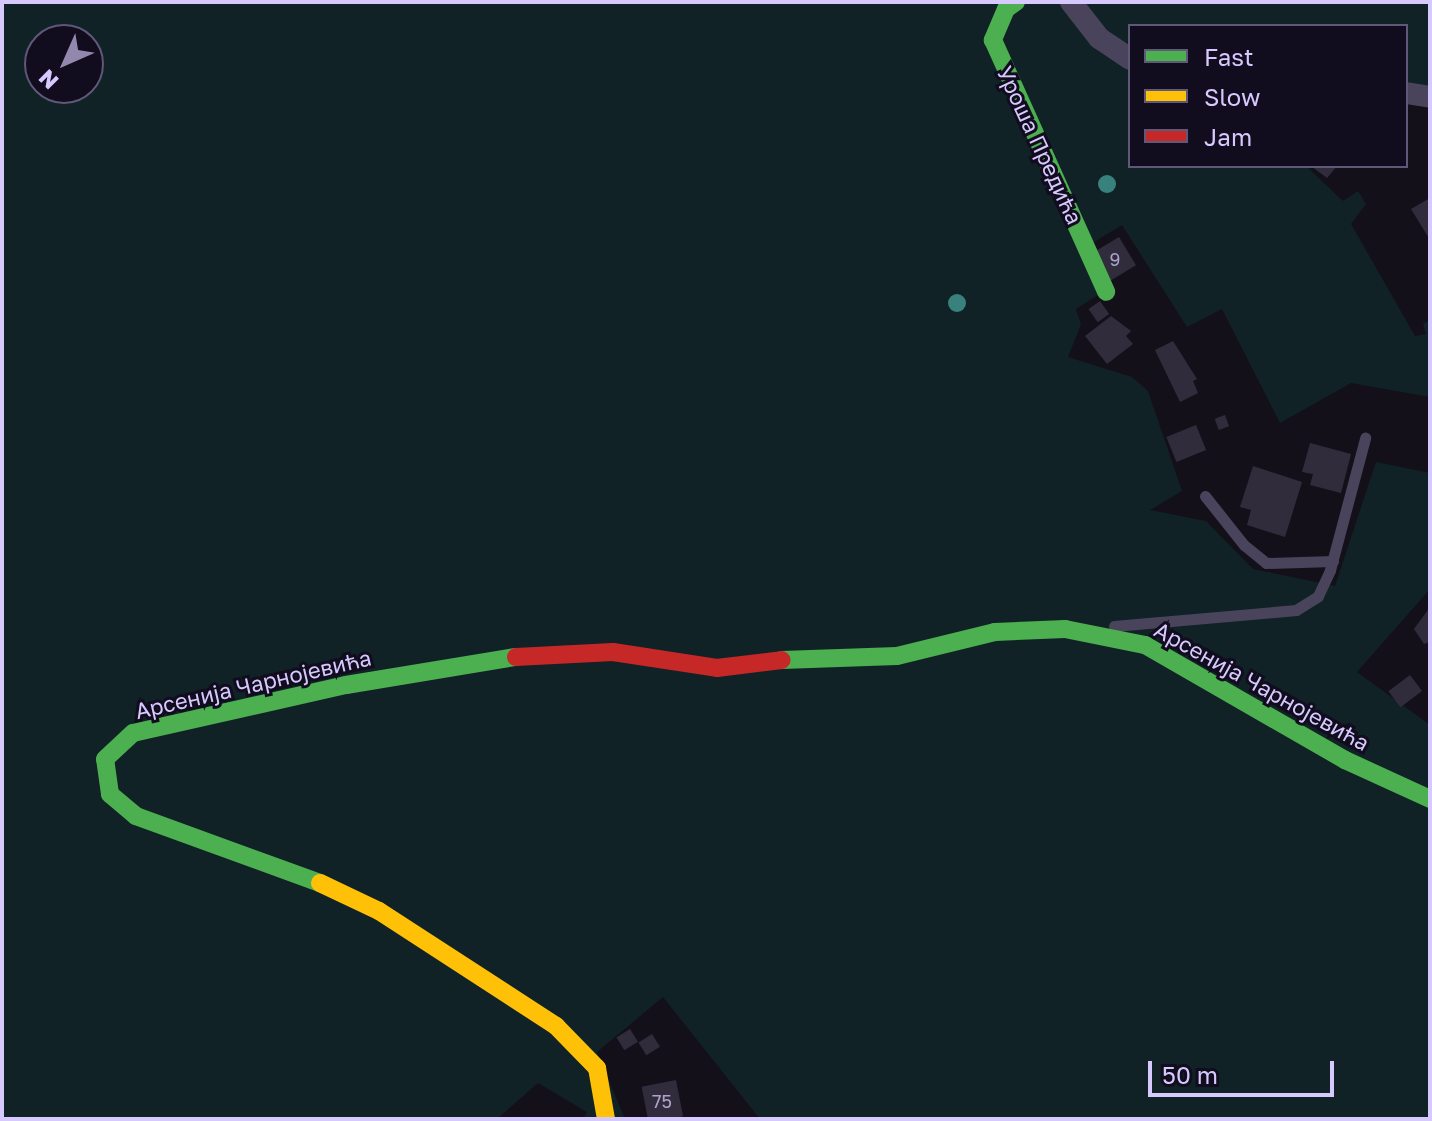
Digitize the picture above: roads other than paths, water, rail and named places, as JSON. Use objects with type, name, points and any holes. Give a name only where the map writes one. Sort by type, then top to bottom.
[{"type":"street","name":"Уроша Предића","points":[[1016,2],[1006,9],[993,40],[1106,292]]},
{"type":"street","points":[[1071,2],[1099,38],[1128,58]]},
{"type":"street","points":[[1408,93],[1430,97]]},
{"type":"street","name":"Арсенија Чарнојевића","points":[[606,1119],[597,1068],[556,1026],[379,911],[279,864],[136,816],[110,794],[105,759],[133,733],[346,685],[495,658],[613,652],[717,668],[810,657],[897,656],[995,632],[1065,629],[1145,645],[1345,760],[1430,799]]},
{"type":"lane","name":"Арсенија Чарнојевића","points":[[1065,629],[1296,610],[1318,596],[1333,561],[1365,438]]},
{"type":"lane","points":[[1205,496],[1244,545],[1266,563],[1333,561]]}]
